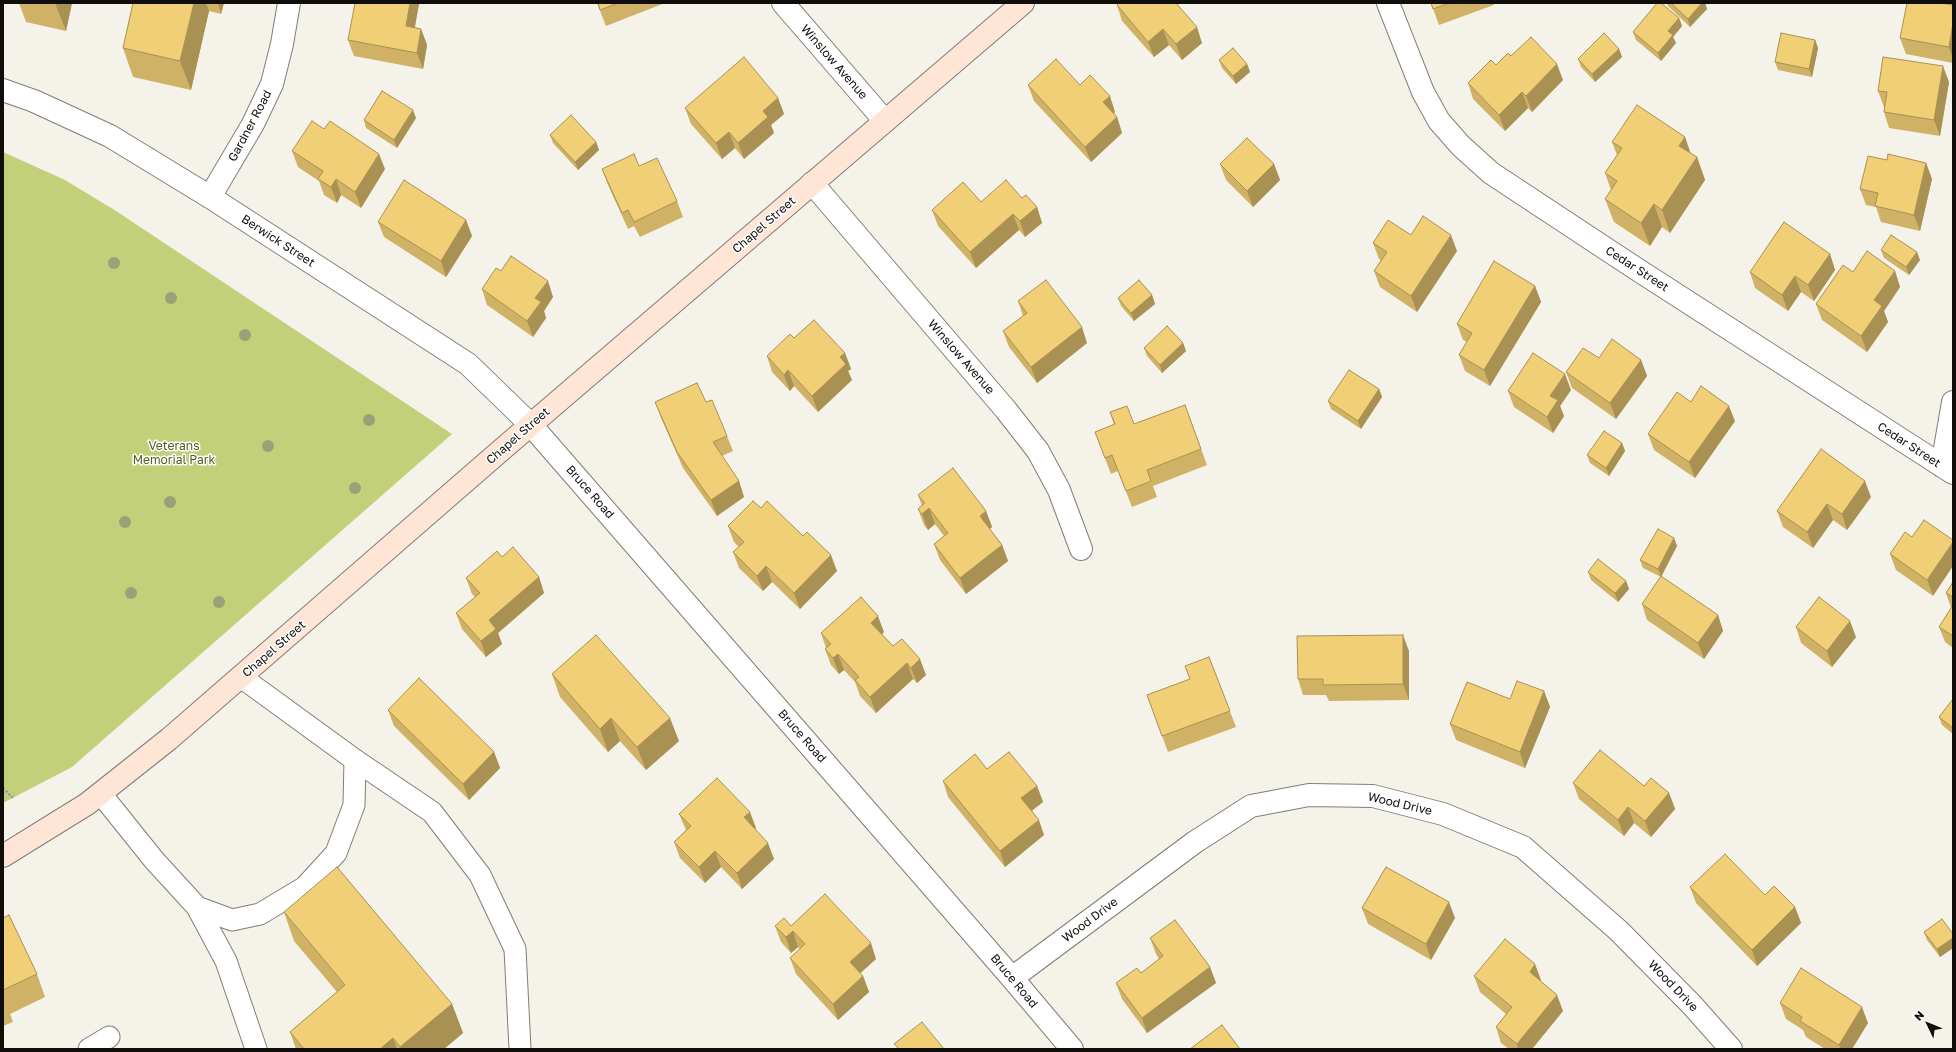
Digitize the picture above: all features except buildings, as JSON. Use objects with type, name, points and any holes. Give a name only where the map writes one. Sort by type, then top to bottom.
[{"type":"main road","name":"Chapel Street","points":[[3,856],[45,832],[101,794],[169,739],[531,425],[1023,3]]},
{"type":"street","name":"Gardner Road","points":[[210,197],[254,124],[272,84],[282,44],[289,3]]},
{"type":"street","name":"Winslow Avenue","points":[[783,3],[885,121]]},
{"type":"street","name":"Cedar Street","points":[[1388,3],[1423,92],[1439,121],[1461,146],[1491,173],[1947,470]]},
{"type":"street","name":"Berwick Street","points":[[3,90],[34,102],[110,136],[210,197],[468,364],[531,425]]},
{"type":"street","name":"Winslow Avenue","points":[[812,183],[1006,410],[1038,451],[1059,490],[1081,549]]},
{"type":"street","points":[[1947,470],[1953,402]]},
{"type":"street","name":"Bruce Road","points":[[531,425],[1072,1049]]},
{"type":"street","name":"Wood Drive","points":[[1012,978],[1195,842],[1252,806],[1309,795],[1372,796],[1443,814],[1523,847],[1619,931],[1692,1005],[1730,1049]]},
{"type":"lane","points":[[242,677],[355,760],[432,812],[480,875],[515,949],[520,1049]]},
{"type":"lane","points":[[197,907],[232,920],[260,914],[305,887],[336,853],[354,805],[355,760]]},
{"type":"lane","points":[[101,794],[154,860],[197,907],[226,961],[256,1049]]},
{"type":"lane","points":[[89,1049],[109,1037]]},
{"type":"path","points":[[3,788],[13,798]]},
{"type":"green space","name":"Veterans Memorial Park","points":[[3,152],[65,180],[116,211],[452,434],[72,767],[3,803]]}]
